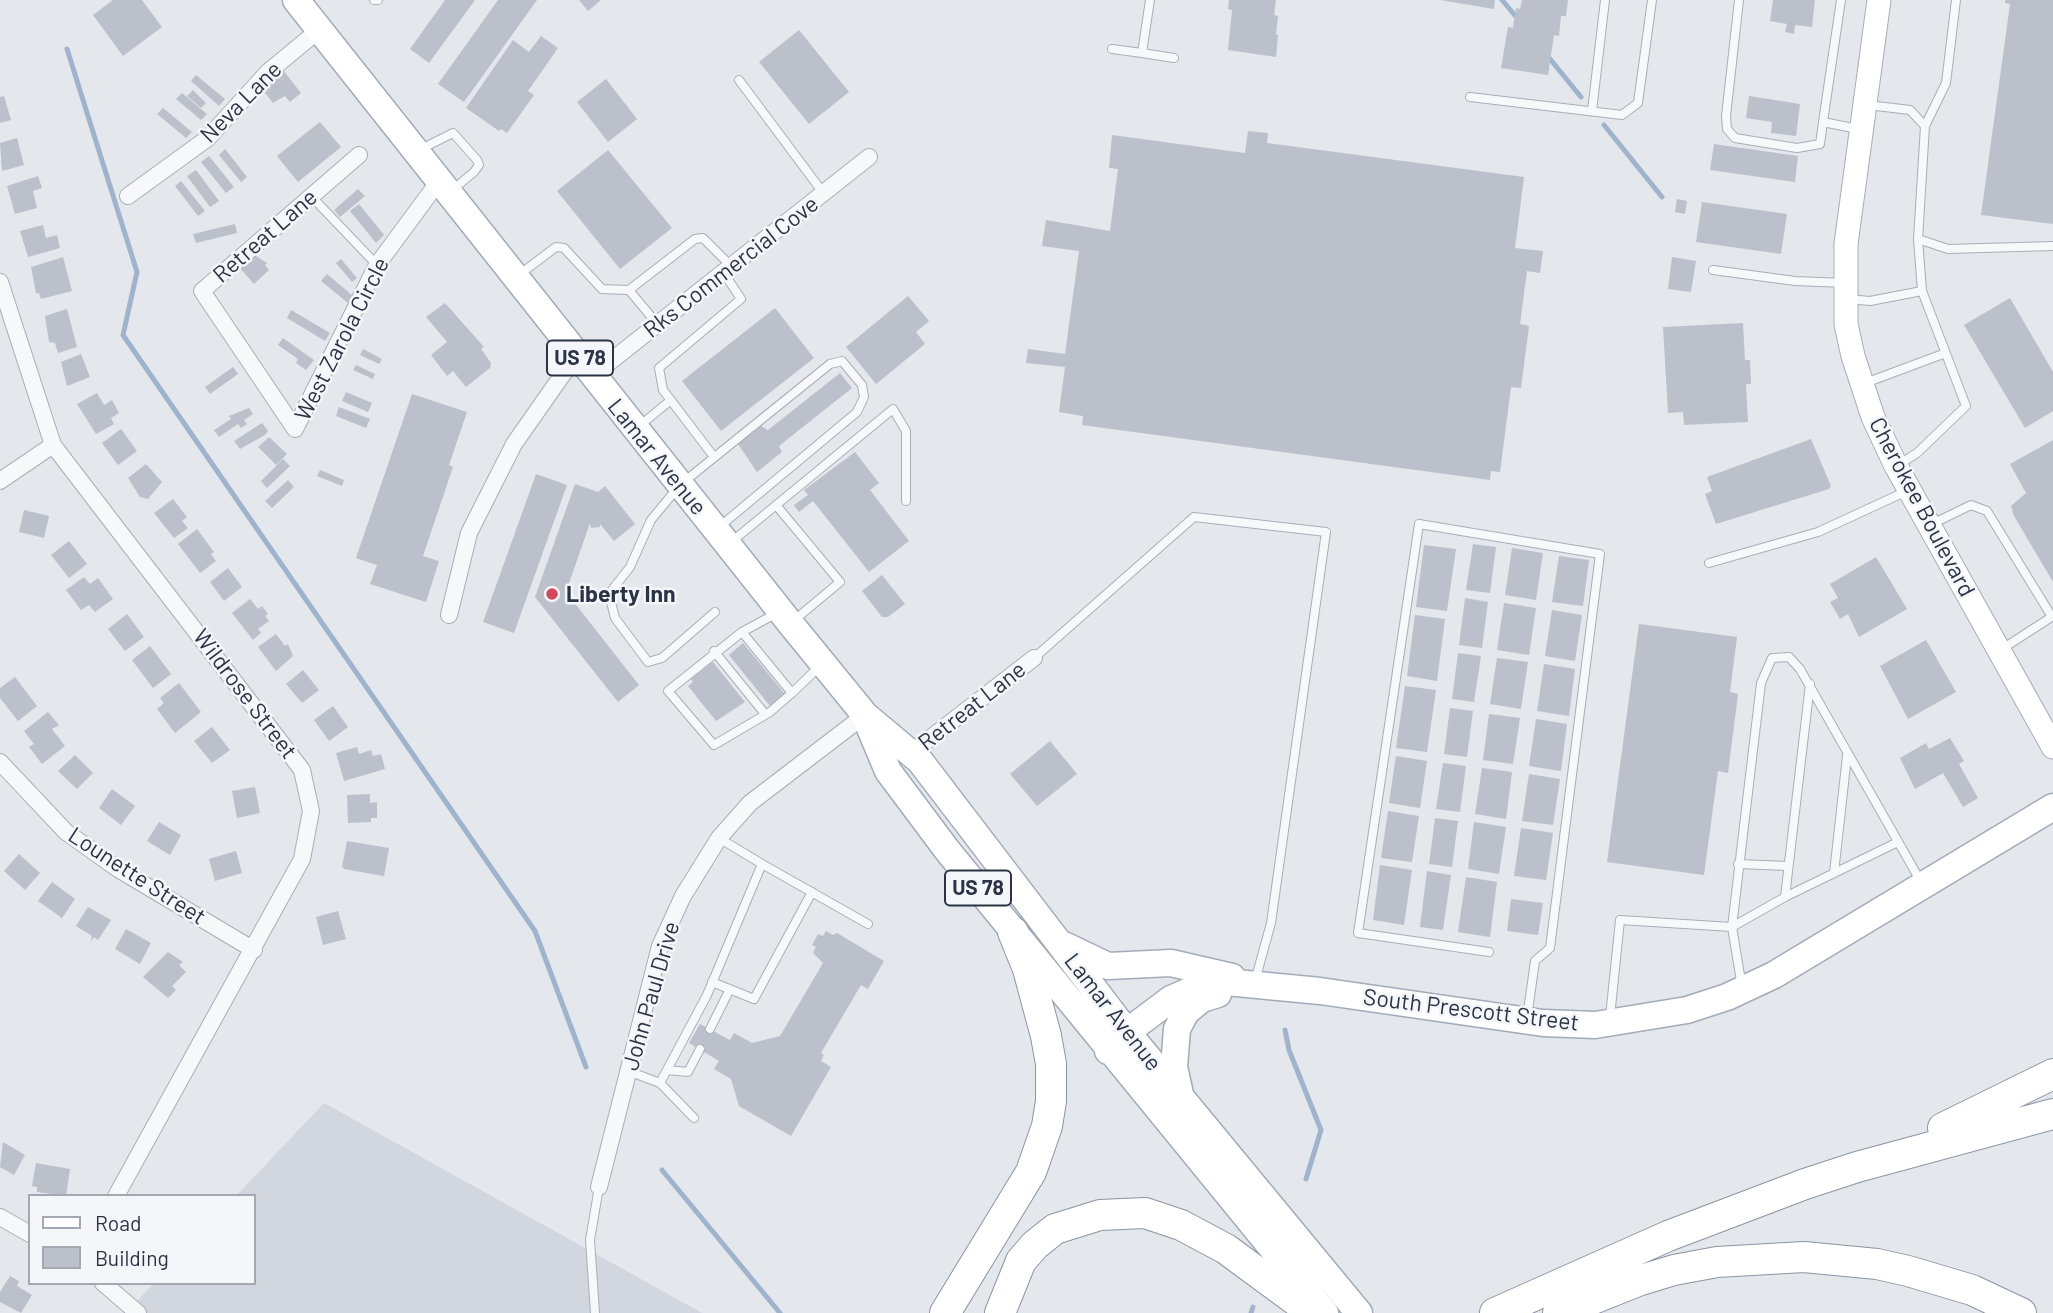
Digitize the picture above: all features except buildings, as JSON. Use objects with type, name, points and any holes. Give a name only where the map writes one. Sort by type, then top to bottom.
[{"type":"highway","points":[[945,1313],[1031,1172],[1047,1126],[1051,1076],[1046,1036],[1028,969],[1013,932]]},
{"type":"highway","points":[[1857,1167],[2053,1074]]},
{"type":"highway","points":[[1495,1313],[1668,1236],[1857,1167],[2053,1114]]},
{"type":"highway","points":[[1000,1313],[1010,1283],[1035,1245],[1055,1229],[1077,1220],[1133,1213],[1163,1218],[1205,1236],[1313,1313]]},
{"type":"highway","points":[[1558,1313],[1674,1270],[1717,1262],[1804,1257],[1877,1264],[1908,1271],[1972,1290],[2018,1312]]},
{"type":"main road","name":"Lamar Avenue","points":[[296,0],[785,617],[865,715],[920,761],[1127,1032],[1359,1313]]},
{"type":"main road","name":"Lamar Avenue","points":[[865,715],[888,771],[1108,1051],[1325,1313]]},
{"type":"main road","name":"South Prescott Street","points":[[1108,1051],[1127,1032],[1189,990],[1226,982],[1527,1021],[1609,1023],[1687,1010],[1774,975],[2053,807]]},
{"type":"main road","points":[[1059,943],[1108,966],[1171,963],[1196,966],[1254,984]]},
{"type":"main road","points":[[1181,1096],[1174,1067],[1174,1044],[1177,1029],[1186,1012],[1202,999],[1254,984]]},
{"type":"street","name":"Cherokee Boulevard","points":[[1879,0],[1846,244],[1846,324],[1873,418],[1896,466],[2053,747]]},
{"type":"street","name":"Neva Lane","points":[[128,196],[208,138],[268,72],[319,30]]},
{"type":"street","name":"Retreat Lane","points":[[295,429],[202,291],[359,155]]},
{"type":"street","name":"Rks Commercial Cove","points":[[592,376],[869,157]]},
{"type":"street","name":"West Zarola Circle","points":[[295,429],[377,265],[444,187]]},
{"type":"street","name":"Wildrose Street","points":[[0,282],[53,445],[302,770],[311,811],[302,859],[117,1194]]},
{"type":"street","points":[[449,615],[469,533],[514,444],[577,354]]},
{"type":"street","points":[[0,481],[53,445]]},
{"type":"street","name":"Retreat Lane","points":[[911,753],[1034,659]]},
{"type":"street","name":"John Paul Drive","points":[[598,1187],[660,946],[682,896],[719,838],[750,803],[865,715]]},
{"type":"street","name":"Lounette Street","points":[[0,762],[66,832],[118,869],[254,950]]},
{"type":"street","points":[[0,1217],[28,1233]]},
{"type":"street","points":[[105,1285],[138,1313]]},
{"type":"lane","points":[[1142,53],[1150,0]]},
{"type":"lane","points":[[1592,111],[1605,0]]},
{"type":"lane","points":[[1471,97],[1622,115],[1638,103],[1652,0]]},
{"type":"lane","points":[[1739,0],[1726,116],[1727,129],[1735,138],[1797,148],[1820,144],[1841,0]]},
{"type":"lane","points":[[1896,466],[1917,453],[1966,406],[1943,354],[1922,291],[1918,239],[1925,126],[1946,83],[1956,0]]},
{"type":"lane","points":[[1112,49],[1174,58]]},
{"type":"lane","points":[[739,80],[824,194]]},
{"type":"lane","points":[[1865,105],[1910,110],[1925,126]]},
{"type":"lane","points":[[1823,122],[1861,130]]},
{"type":"lane","points":[[415,152],[447,134],[459,136],[479,166],[444,187]]},
{"type":"lane","points":[[311,196],[377,265]]},
{"type":"lane","points":[[516,277],[556,247],[564,247],[601,289],[629,290],[695,239],[703,238],[710,243],[728,270],[741,299],[659,368],[663,390],[714,457]]},
{"type":"lane","points":[[1918,239],[1948,249],[2053,246]]},
{"type":"lane","points":[[1713,270],[1795,281],[1845,291],[1870,301],[1922,291]]},
{"type":"lane","points":[[629,290],[658,325]]},
{"type":"lane","points":[[1863,384],[1943,354]]},
{"type":"lane","points":[[715,612],[662,658],[648,662],[615,618],[612,590],[629,567],[651,520],[680,485],[830,364],[842,361],[862,385],[864,397],[857,412],[722,538]]},
{"type":"lane","points":[[635,429],[671,400]]},
{"type":"lane","points":[[722,538],[776,505],[893,409],[906,431],[906,502]]},
{"type":"lane","points":[[1709,563],[1818,532],[1910,490]]},
{"type":"lane","points":[[776,505],[840,582],[785,617],[742,632],[668,691],[714,745],[765,714],[823,663]]},
{"type":"lane","points":[[1930,526],[1971,505],[1987,511],[2053,616],[1999,650]]},
{"type":"lane","points":[[1034,659],[1194,517],[1326,532],[1271,923],[1254,984]]},
{"type":"lane","points":[[1489,952],[1358,933],[1419,524],[1600,554],[1550,947],[1535,961],[1527,1021]]},
{"type":"lane","points":[[742,632],[771,673],[792,693]]},
{"type":"lane","points":[[715,651],[736,670],[765,714]]},
{"type":"lane","points":[[1742,990],[1731,927],[1738,864],[1761,684],[1767,664],[1780,655],[1789,657],[1810,684],[1847,756],[1923,886]]},
{"type":"lane","points":[[1785,897],[1810,684]]},
{"type":"lane","points":[[1834,873],[1847,756]]},
{"type":"lane","points":[[719,838],[868,924]]},
{"type":"lane","points":[[1609,1023],[1620,920],[1731,927],[1785,897],[1898,842]]},
{"type":"lane","points":[[660,1083],[712,982],[762,864]]},
{"type":"lane","points":[[1738,864],[1788,866]]},
{"type":"lane","points":[[712,982],[754,999],[812,892]]},
{"type":"lane","points":[[710,1029],[730,989]]},
{"type":"lane","points":[[667,1070],[688,1072],[700,1049]]},
{"type":"lane","points":[[628,1071],[660,1083],[694,1118]]},
{"type":"lane","points":[[595,1313],[590,1240],[598,1187]]},
{"type":"shaded area","points":[[324,1103],[702,1313],[126,1313],[152,1285],[256,1285],[256,1194],[238,1194]]},
{"type":"waterway","points":[[1502,0],[1518,19]]},
{"type":"waterway","points":[[67,49],[137,272],[123,335],[535,931],[586,1067]]},
{"type":"waterway","points":[[1546,54],[1581,97]]},
{"type":"waterway","points":[[1604,125],[1662,197]]},
{"type":"waterway","points":[[1285,1030],[1289,1050],[1321,1130],[1306,1179]]},
{"type":"waterway","points":[[662,1170],[780,1313]]},
{"type":"waterway","points":[[1251,1313],[1253,1307]]},
{"type":"place","name":"Liberty Inn","points":[[552,594]]}]
